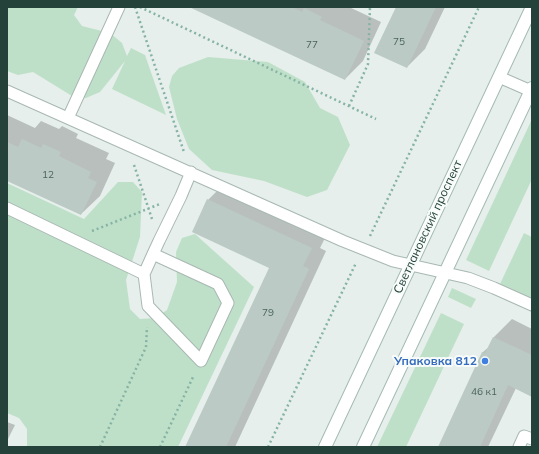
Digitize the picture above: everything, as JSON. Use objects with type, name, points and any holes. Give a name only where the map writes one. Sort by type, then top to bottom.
[{"type":"main road","name":"Светлановский проспект","points":[[325,447],[532,7]]},
{"type":"main road","points":[[363,447],[531,89]]},
{"type":"lane","points":[[68,118],[119,7]]},
{"type":"lane","points":[[499,77],[531,89]]},
{"type":"lane","points":[[7,91],[393,262],[468,278],[494,288],[532,306]]},
{"type":"lane","points":[[153,254],[218,284],[228,303],[201,361],[148,306],[144,274],[153,254],[159,241],[181,196],[191,172]]},
{"type":"lane","points":[[7,208],[144,274]]},
{"type":"lane","points":[[519,447],[524,436],[532,439]]},
{"type":"path","points":[[135,7],[191,172]]},
{"type":"path","points":[[140,7],[376,119]]},
{"type":"path","points":[[349,106],[368,64],[370,7]]},
{"type":"path","points":[[268,447],[479,7]]},
{"type":"path","points":[[126,144],[159,241]]},
{"type":"path","points":[[72,240],[181,196]]},
{"type":"path","points":[[100,447],[146,347],[148,306]]},
{"type":"path","points":[[160,447],[201,361]]},
{"type":"green space","points":[[7,7],[78,7],[74,15],[82,26],[110,33],[122,43],[127,56],[131,48],[145,55],[166,115],[112,89],[125,61],[100,92],[86,98],[72,96],[33,72],[18,75],[7,71]]},
{"type":"green space","points":[[208,57],[268,62],[305,82],[320,108],[338,117],[350,145],[327,190],[307,197],[264,181],[212,170],[189,149],[177,119],[169,87],[172,76],[179,68]]},
{"type":"green space","points":[[532,119],[532,179],[489,271],[466,260]]},
{"type":"green space","points":[[118,182],[133,182],[142,192],[140,237],[126,280],[130,309],[140,319],[155,318],[167,310],[177,282],[176,252],[182,238],[195,234],[254,287],[178,447],[27,447],[27,429],[19,418],[7,413],[7,183],[84,219]]},
{"type":"green space","points":[[524,233],[532,237],[532,299],[500,284]]},
{"type":"green space","points":[[452,288],[476,299],[471,308],[448,297]]},
{"type":"green space","points":[[441,313],[464,324],[406,447],[377,447]]},
{"type":"building","points":[[189,7],[292,7],[302,12],[304,8],[322,17],[320,20],[364,41],[345,80]]},
{"type":"building","points":[[396,7],[436,7],[407,68],[374,53]]},
{"type":"building","points":[[22,139],[41,148],[43,144],[61,152],[59,156],[91,172],[88,178],[97,182],[81,215],[7,181],[7,142],[18,147]]},
{"type":"building","points":[[207,199],[312,248],[303,266],[309,269],[226,447],[185,447],[269,268],[192,232]]},
{"type":"building","points":[[493,337],[532,355],[532,397],[508,385],[480,447],[438,447],[482,352],[485,353]]},
{"type":"place","name":"Упаковка 812","points":[[485,361]]}]
